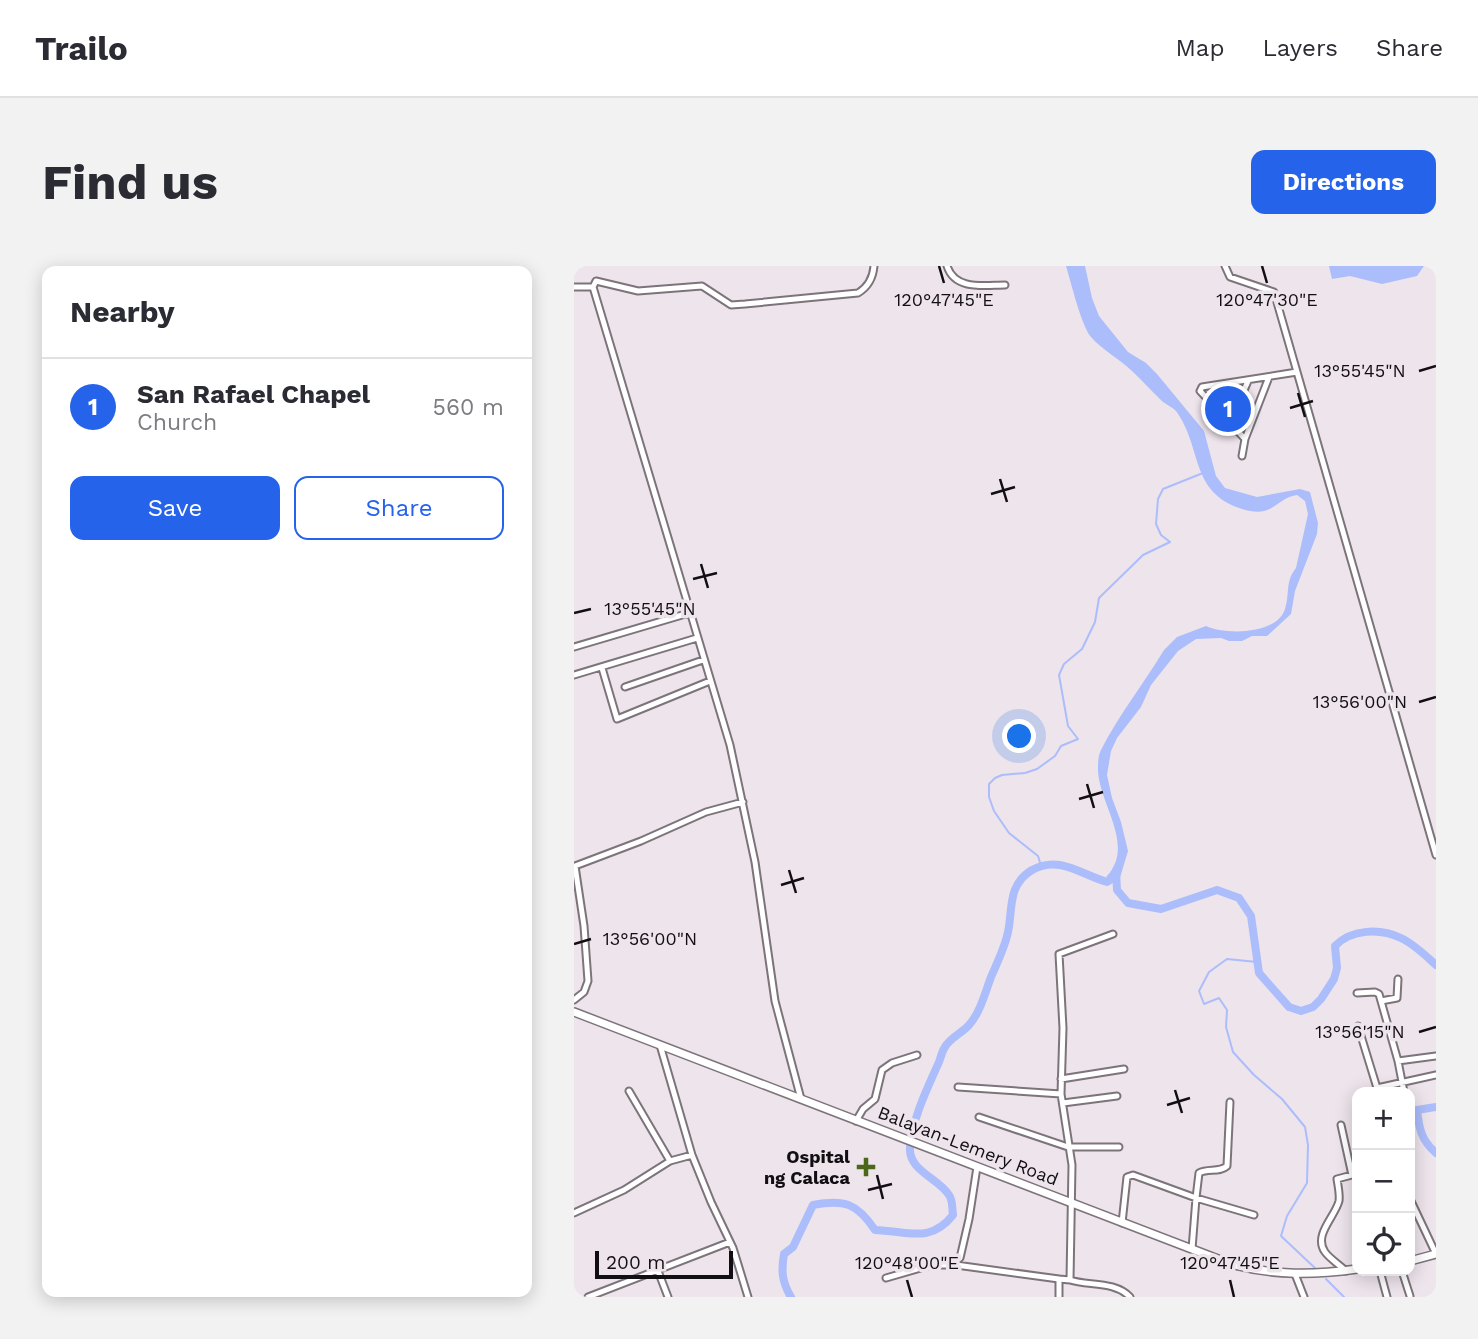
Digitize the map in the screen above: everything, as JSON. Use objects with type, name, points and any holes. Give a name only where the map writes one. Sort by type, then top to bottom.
[{"type":"main road","name":"Balayan-Lemery Road","points":[[574,1012],[1122,1223],[1254,1270],[1295,1274],[1352,1270]]},
{"type":"main road","points":[[1415,1260],[1436,1254]]},
{"type":"street","points":[[801,1099],[775,1001],[755,862],[730,745],[593,287],[596,281],[638,291],[702,286],[731,305],[745,304],[858,293],[867,288],[874,266]]},
{"type":"street","points":[[947,266],[957,281],[971,285],[1005,285]]},
{"type":"street","points":[[1225,266],[1230,277],[1274,292],[1436,855]]},
{"type":"street","points":[[574,287],[593,287]]},
{"type":"street","points":[[1245,439],[1200,389],[1297,372]]},
{"type":"street","points":[[1242,456],[1245,439],[1269,377]]},
{"type":"street","points":[[1230,423],[1248,381]]},
{"type":"street","points":[[574,647],[689,613]]},
{"type":"street","points":[[574,675],[696,638]]},
{"type":"street","points":[[625,687],[703,660]]},
{"type":"street","points":[[602,668],[617,719],[710,681]]},
{"type":"street","points":[[574,1000],[584,992],[588,981],[584,926],[575,866],[706,812],[743,802]]},
{"type":"street","points":[[1070,1280],[1072,1165],[1061,1094],[1063,1028],[1059,954],[1113,934]]},
{"type":"street","points":[[1381,1001],[1397,998],[1398,979]]},
{"type":"street","points":[[1357,993],[1379,994],[1404,1087]]},
{"type":"street","points":[[1358,1026],[1377,1088],[1436,1075]]},
{"type":"street","points":[[660,1045],[692,1155],[730,1242],[748,1297]]},
{"type":"street","points":[[856,1121],[863,1109],[875,1099],[883,1070],[891,1063],[918,1055]]},
{"type":"street","points":[[1398,1060],[1436,1056]]},
{"type":"street","points":[[1061,1079],[1124,1069]]},
{"type":"street","points":[[958,1087],[1061,1094]]},
{"type":"street","points":[[629,1091],[670,1161]]},
{"type":"street","points":[[1063,1103],[1117,1096]]},
{"type":"street","points":[[1192,1249],[1199,1173],[1204,1170],[1223,1170],[1228,1162],[1230,1102]]},
{"type":"street","points":[[979,1117],[1068,1147],[1119,1147]]},
{"type":"street","points":[[1341,1125],[1352,1175],[1337,1179],[1340,1198],[1321,1239],[1325,1251],[1346,1271]]},
{"type":"street","points":[[574,1213],[624,1190],[670,1161],[692,1155]]},
{"type":"street","points":[[960,1258],[977,1167]]},
{"type":"street","points":[[1122,1223],[1127,1177],[1133,1175],[1254,1215]]},
{"type":"street","points":[[1415,1210],[1436,1254]]},
{"type":"street","points":[[588,1297],[730,1242]]},
{"type":"street","points":[[886,1278],[930,1265],[957,1265],[1104,1285],[1126,1293],[1129,1297]]},
{"type":"street","points":[[658,1270],[668,1297]]},
{"type":"street","points":[[1295,1274],[1304,1297]]},
{"type":"street","points":[[1381,1276],[1387,1297]]},
{"type":"street","points":[[1404,1276],[1410,1296]]},
{"type":"street","points":[[1059,1279],[1059,1297]]},
{"type":"water","points":[[1066,266],[1085,266],[1099,316],[1128,352],[1146,363],[1157,374],[1204,431],[1216,476],[1225,488],[1257,497],[1300,489],[1310,492],[1318,523],[1317,534],[1295,591],[1291,614],[1267,636],[1252,636],[1242,641],[1196,639],[1178,651],[1151,685],[1141,707],[1117,738],[1111,751],[1107,775],[1128,851],[1119,881],[1106,877],[1118,852],[1114,826],[1100,784],[1098,765],[1101,750],[1164,650],[1177,637],[1206,626],[1225,631],[1250,631],[1272,624],[1280,618],[1285,609],[1289,583],[1296,568],[1308,514],[1305,501],[1297,495],[1268,510],[1253,511],[1225,501],[1213,492],[1199,468],[1184,425],[1176,411],[1100,346],[1087,331]]},
{"type":"water","points":[[1329,266],[1424,266],[1417,276],[1382,284],[1350,276],[1332,279]]},
{"type":"waterway","points":[[1041,866],[1038,856],[1009,833],[994,811],[989,797],[989,784],[1002,775],[1037,769],[1055,756],[1061,746],[1078,739],[1068,726],[1059,675],[1064,664],[1082,649],[1095,622],[1099,598],[1143,555],[1170,542],[1161,535],[1156,524],[1158,499],[1163,489],[1203,473]]},
{"type":"waterway","points":[[791,1297],[783,1276],[784,1254],[793,1247],[813,1205],[849,1205],[862,1214],[875,1230],[918,1234],[936,1230],[953,1215],[949,1195],[914,1162],[910,1147],[914,1125],[944,1049],[969,1025],[982,1002],[1007,938],[1012,898],[1018,883],[1032,870],[1051,864],[1070,867],[1107,882],[1116,876]]},
{"type":"waterway","points":[[1116,871],[1117,890],[1128,903],[1161,909],[1217,890],[1239,898],[1251,916],[1259,973],[1289,1007],[1301,1011],[1313,1007],[1334,979],[1337,968],[1335,946],[1357,933],[1384,933],[1401,938],[1411,943],[1436,965]]},
{"type":"waterway","points":[[1257,962],[1227,959],[1209,972],[1199,991],[1204,1004],[1219,998],[1227,1010],[1226,1027],[1233,1052],[1282,1099],[1305,1127],[1308,1145],[1307,1183],[1287,1216],[1281,1236],[1316,1269]]},
{"type":"waterway","points":[[1436,1107],[1417,1110],[1422,1133],[1436,1153]]},
{"type":"waterway","points":[[1326,1279],[1344,1297]]},
{"type":"place","name":"San Rafael Chapel","points":[[1228,409]]},
{"type":"place","name":"Ospital ng Calaca","points":[[866,1167]]}]
